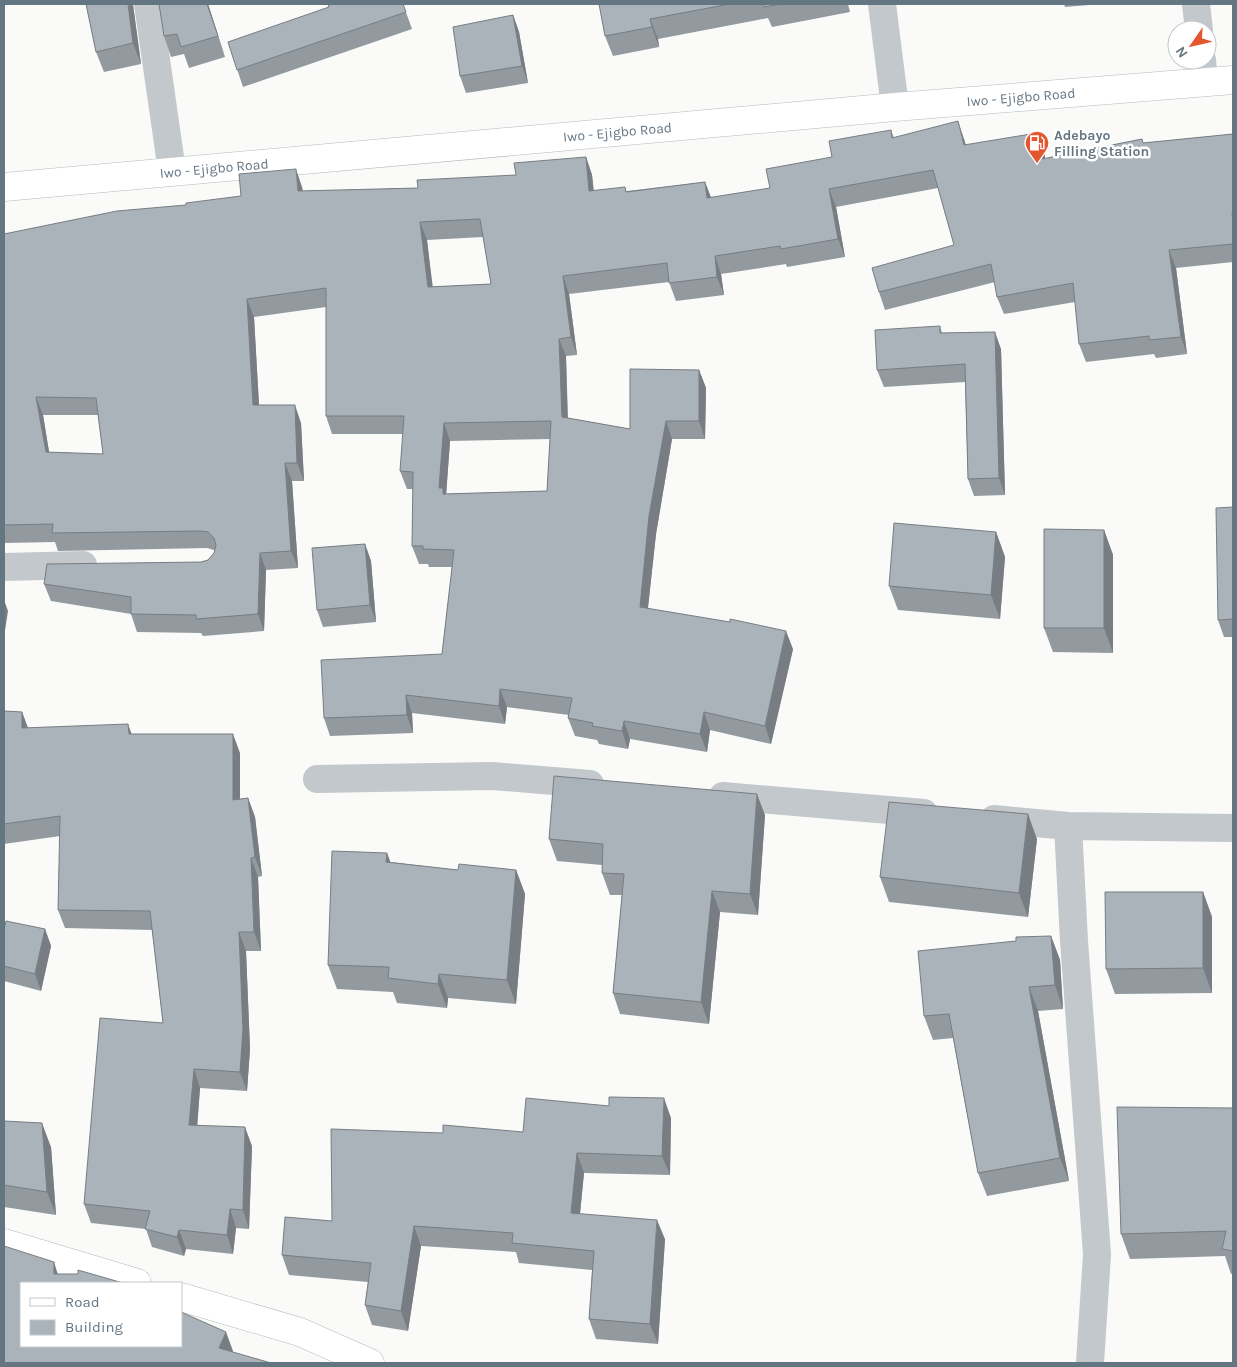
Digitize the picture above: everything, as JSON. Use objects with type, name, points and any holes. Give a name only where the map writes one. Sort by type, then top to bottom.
[{"type":"main road","name":"Iwo - Ejigbo Road","points":[[4,187],[896,106],[1203,71],[1233,80]]},
{"type":"main road","points":[[4,1243],[134,1282]]},
{"type":"main road","points":[[182,1297],[300,1332],[370,1363]]},
{"type":"street","points":[[148,4],[172,171]]},
{"type":"street","points":[[882,4],[896,106]]},
{"type":"street","points":[[1196,4],[1198,20]]},
{"type":"street","points":[[4,567],[110,565]]},
{"type":"street","points":[[317,778],[492,776],[612,786]]},
{"type":"street","points":[[701,794],[1068,826],[1233,828]]},
{"type":"street","points":[[1068,826],[1074,951],[1097,1254],[1090,1363]]},
{"type":"building","points":[[86,4],[128,4],[133,43],[96,52]]},
{"type":"building","points":[[159,4],[207,4],[218,36],[181,47],[177,34],[164,36]]},
{"type":"building","points":[[328,4],[403,4],[406,12],[237,70],[228,42],[329,7]]},
{"type":"building","points":[[599,4],[730,4],[650,19],[652,27],[605,36]]},
{"type":"building","points":[[764,4],[782,4],[764,7]]},
{"type":"building","points":[[513,15],[522,66],[460,76],[453,27]]},
{"type":"building","points":[[958,121],[964,145],[1037,133],[1042,159],[1142,139],[1143,143],[1233,134],[1233,244],[1169,250],[1181,337],[1149,340],[1149,336],[1079,344],[1073,283],[997,297],[991,264],[879,292],[872,268],[954,245],[933,170],[829,189],[838,239],[781,249],[780,246],[715,256],[717,277],[669,283],[667,263],[563,276],[571,337],[559,339],[562,417],[630,429],[630,369],[699,370],[699,421],[666,421],[649,516],[640,607],[730,622],[730,619],[786,631],[765,726],[704,712],[700,734],[624,721],[622,731],[592,726],[593,723],[568,718],[572,698],[500,689],[499,706],[406,695],[407,715],[324,718],[321,660],[442,654],[454,550],[423,549],[423,546],[412,546],[413,472],[400,471],[404,416],[326,416],[326,288],[247,299],[253,405],[295,405],[297,463],[285,463],[291,551],[260,553],[258,614],[196,619],[196,615],[131,614],[131,597],[44,584],[47,564],[201,562],[208,560],[214,553],[216,545],[214,538],[208,532],[52,533],[53,524],[4,525],[4,234],[117,211],[186,205],[186,203],[241,196],[239,174],[296,169],[298,191],[418,188],[417,180],[516,175],[514,163],[586,157],[589,191],[625,187],[626,192],[705,182],[707,198],[770,188],[766,169],[832,157],[829,141],[891,130],[892,138]],"holes":[[[480,219],[491,284],[428,287],[420,222]],[[36,397],[96,398],[103,454],[46,452]],[[551,421],[547,491],[443,494],[443,488],[439,488],[444,423]]]},
{"type":"building","points":[[940,326],[940,333],[995,332],[999,478],[968,479],[965,364],[877,370],[875,330]]},
{"type":"building","points":[[1233,507],[1233,619],[1218,620],[1216,508]]},
{"type":"building","points":[[894,523],[996,532],[991,595],[889,586]]},
{"type":"building","points":[[1044,529],[1104,530],[1104,628],[1044,628]]},
{"type":"building","points":[[365,544],[370,605],[317,610],[312,548]]},
{"type":"building","points":[[4,711],[22,712],[22,728],[128,724],[129,734],[233,734],[233,800],[248,798],[255,857],[251,858],[254,932],[239,932],[243,1030],[240,1072],[194,1069],[189,1125],[245,1127],[243,1210],[230,1209],[227,1235],[179,1230],[177,1237],[145,1229],[150,1211],[84,1204],[100,1018],[163,1023],[150,911],[58,910],[60,816],[4,824]]},
{"type":"building","points":[[554,776],[757,794],[750,894],[712,891],[701,1002],[613,993],[624,874],[602,873],[603,844],[549,839]]},
{"type":"building","points":[[889,802],[1028,814],[1019,893],[880,877]]},
{"type":"building","points":[[332,851],[387,853],[386,862],[458,870],[459,864],[516,870],[507,980],[439,974],[438,984],[388,978],[389,967],[328,965]]},
{"type":"building","points":[[1105,892],[1203,892],[1203,968],[1106,969]]},
{"type":"building","points":[[6,921],[45,929],[35,974],[4,966],[4,930]]},
{"type":"building","points":[[1051,936],[1055,985],[1029,987],[1060,1158],[978,1173],[949,1014],[924,1016],[918,951],[1016,941],[1016,937]]},
{"type":"building","points":[[609,1097],[664,1098],[662,1156],[577,1153],[571,1213],[657,1220],[650,1324],[589,1319],[594,1251],[512,1243],[513,1233],[414,1226],[401,1311],[365,1305],[371,1263],[282,1255],[285,1217],[332,1221],[331,1129],[443,1133],[443,1125],[523,1132],[526,1098],[609,1106]]},
{"type":"building","points":[[1117,1107],[1233,1108],[1233,1251],[1222,1249],[1226,1231],[1121,1234]]},
{"type":"building","points":[[4,1121],[42,1123],[47,1192],[4,1185]]},
{"type":"building","points":[[4,1246],[54,1262],[54,1274],[78,1274],[78,1270],[120,1282],[20,1282],[20,1347],[182,1347],[182,1312],[226,1332],[219,1348],[271,1363],[4,1363]]},
{"type":"place","name":"Adebayo Filling Station","points":[[1037,164]]}]
